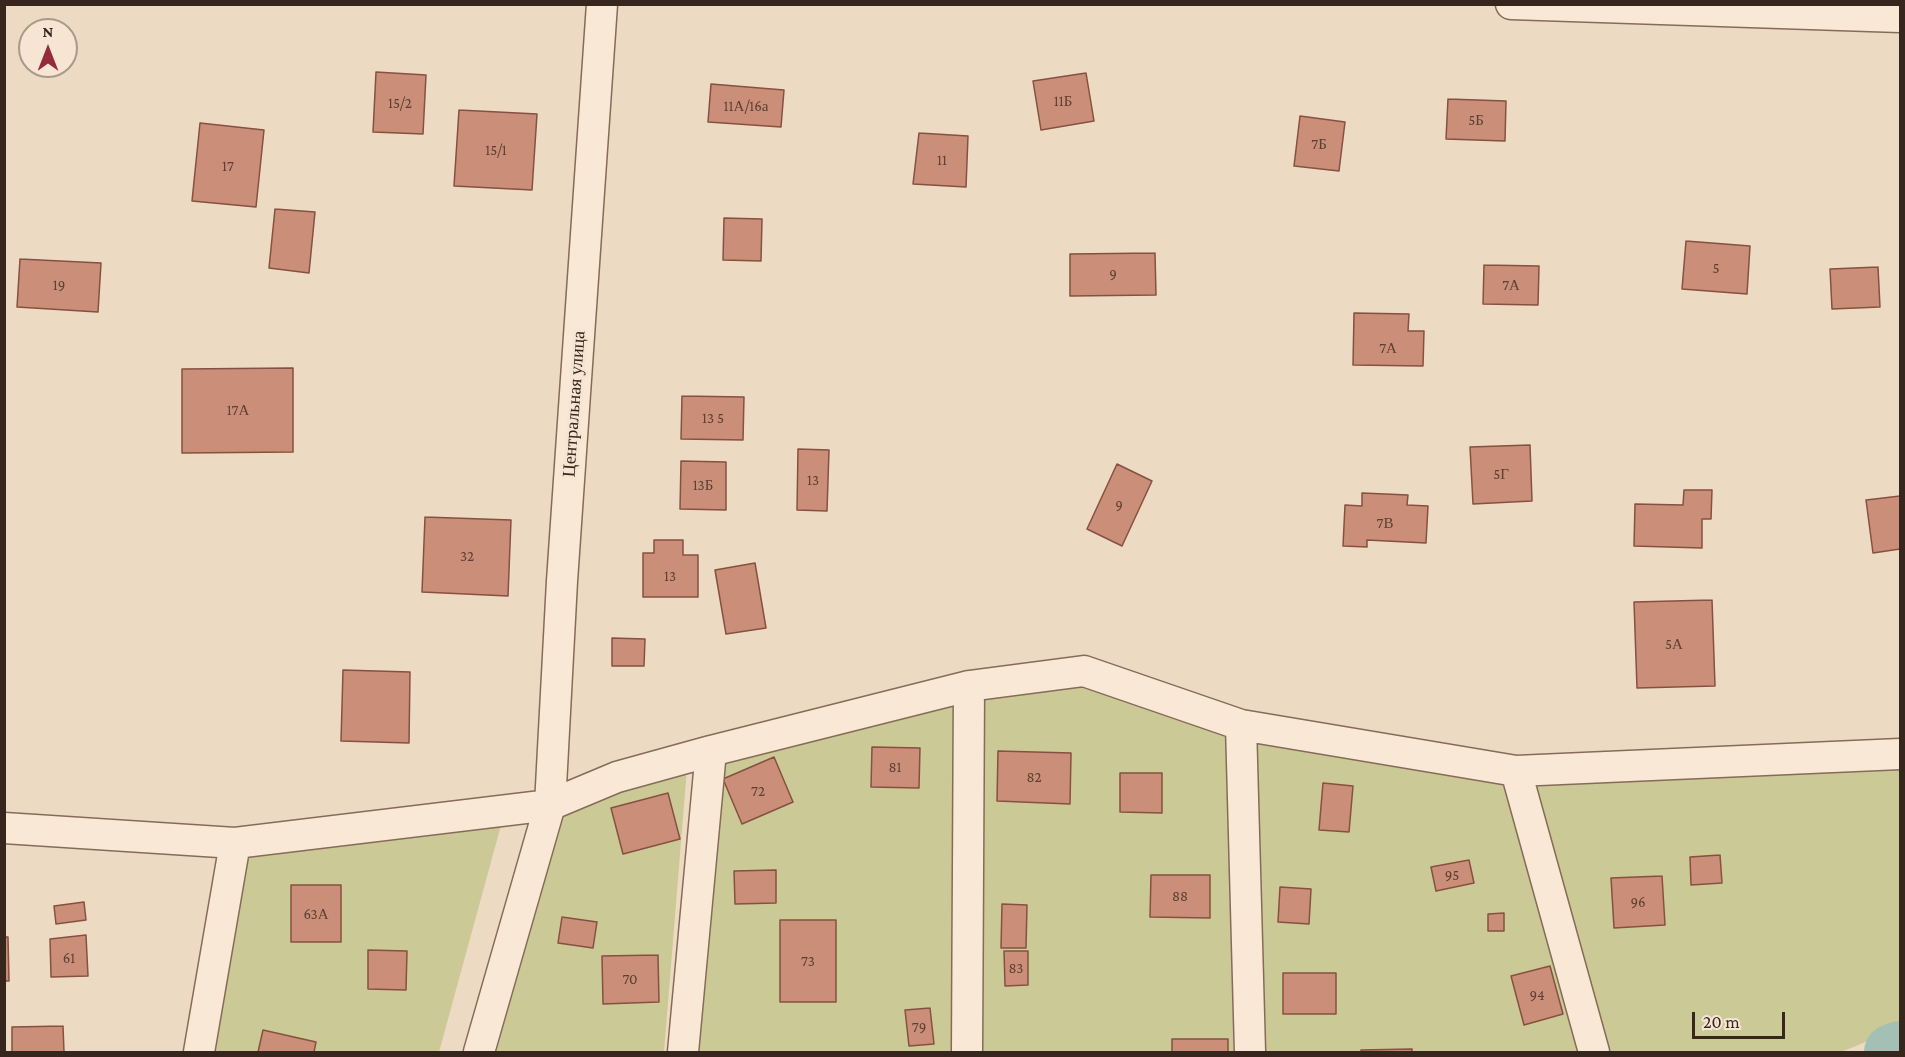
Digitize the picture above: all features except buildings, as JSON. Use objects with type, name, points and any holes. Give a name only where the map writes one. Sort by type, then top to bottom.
[{"type":"street","name":"Центральная улица","points":[[479,1053],[550,805],[562,569],[602,4]]},
{"type":"street","points":[[1511,4],[1900,17]]},
{"type":"street","points":[[4,828],[235,843],[550,805],[617,777],[969,686],[1084,671],[1241,725],[1516,771],[1900,754]]},
{"type":"street","points":[[967,1053],[969,686]]},
{"type":"street","points":[[1241,725],[1250,1053]]},
{"type":"street","points":[[683,1053],[711,751]]},
{"type":"street","points":[[1516,771],[1594,1053]]},
{"type":"street","points":[[198,1053],[235,843]]},
{"type":"shaded area","points":[[1083,683],[1231,732],[1238,1052],[979,1052],[983,696]]},
{"type":"shaded area","points":[[960,699],[956,1052],[689,1052],[713,766]]},
{"type":"shaded area","points":[[1250,735],[1508,779],[1585,1052],[1260,1052]]},
{"type":"shaded area","points":[[1900,765],[1900,1028],[1841,1052],[1610,1052],[1529,779]]},
{"type":"shaded area","points":[[687,768],[664,1052],[465,1052],[531,812]]},
{"type":"shaded area","points":[[503,818],[439,1052],[191,1052],[224,853]]},
{"type":"waterway","points":[[1892,1052],[1900,1049]]}]
